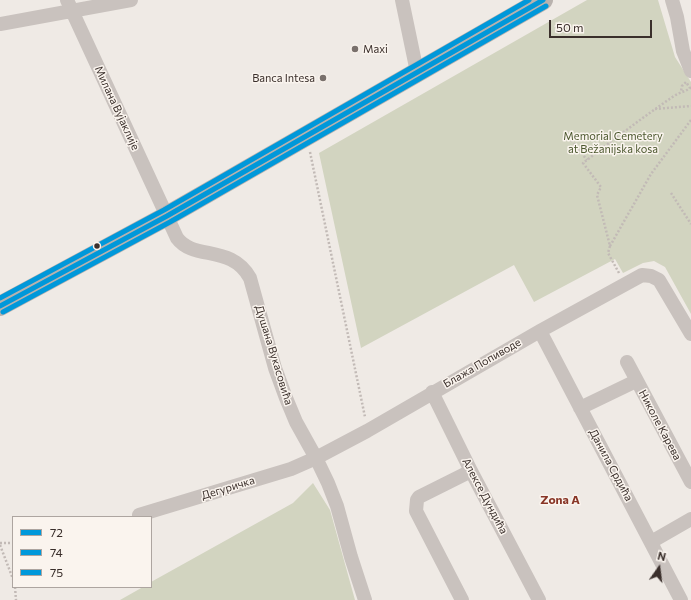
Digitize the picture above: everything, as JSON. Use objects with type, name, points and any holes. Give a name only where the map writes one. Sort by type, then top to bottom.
[{"type":"main road","points":[[0,306],[167,216],[543,0]]},
{"type":"street","points":[[0,24],[69,5],[131,0]]},
{"type":"street","points":[[402,0],[417,72]]},
{"type":"street","points":[[672,0],[677,17],[684,55],[691,71]]},
{"type":"street","name":"Милана Вујаклије","points":[[69,5],[167,216]]},
{"type":"street","name":"Душана Вукасовића","points":[[167,216],[177,238],[182,243],[192,248],[237,262],[246,271],[252,283],[275,368],[299,428],[316,458],[337,506],[365,600]]},
{"type":"street","name":"Блажа Попиводе","points":[[316,458],[367,431],[432,392],[642,275],[651,276],[659,280],[691,334]]},
{"type":"street","name":"Данила Срдића","points":[[540,331],[681,600]]},
{"type":"street","points":[[627,362],[636,381]]},
{"type":"street","name":"Николе Карева","points":[[580,408],[636,381],[691,482]]},
{"type":"street","name":"Алексе Дундића","points":[[432,392],[471,471],[539,600]]},
{"type":"street","name":"Дегуричка","points":[[139,516],[291,469],[316,458]]},
{"type":"street","points":[[462,600],[416,511],[416,506],[419,497],[471,471]]},
{"type":"street","points":[[651,542],[691,519]]},
{"type":"path","points":[[610,246],[597,195],[601,187],[583,163],[681,91],[686,91],[691,88],[686,82],[682,86],[681,91]]},
{"type":"path","points":[[654,110],[691,106]]},
{"type":"path","points":[[612,260],[608,253],[610,246],[651,174],[691,120]]},
{"type":"path","points":[[307,135],[367,431]]},
{"type":"path","points":[[569,137],[587,160]]},
{"type":"path","points":[[671,193],[691,224]]},
{"type":"path","points":[[12,543],[0,544],[12,576]]},
{"type":"path","points":[[15,588],[16,600]]},
{"type":"green space","name":"Memorial Cemetery at Bežanijska kosa","points":[[587,0],[658,0],[675,57],[691,82],[691,314],[665,267],[654,261],[643,263],[623,273],[615,259],[534,302],[514,265],[361,348],[319,153]]},
{"type":"green space","points":[[313,483],[330,510],[355,600],[120,600],[141,588],[152,588],[152,581],[293,503]]},
{"type":"transit line","name":"75","points":[[0,298],[164,210],[529,0]]},
{"type":"transit line","name":"72","points":[[0,306],[167,216],[543,0]]},
{"type":"transit line","name":"74","points":[[3,312],[170,222],[546,6]]},
{"type":"place","name":"Maxi","points":[[355,49]]},
{"type":"place","name":"Banca Intesa","points":[[323,78]]},
{"type":"district","name":"Zona A","points":[[560,500]]}]
